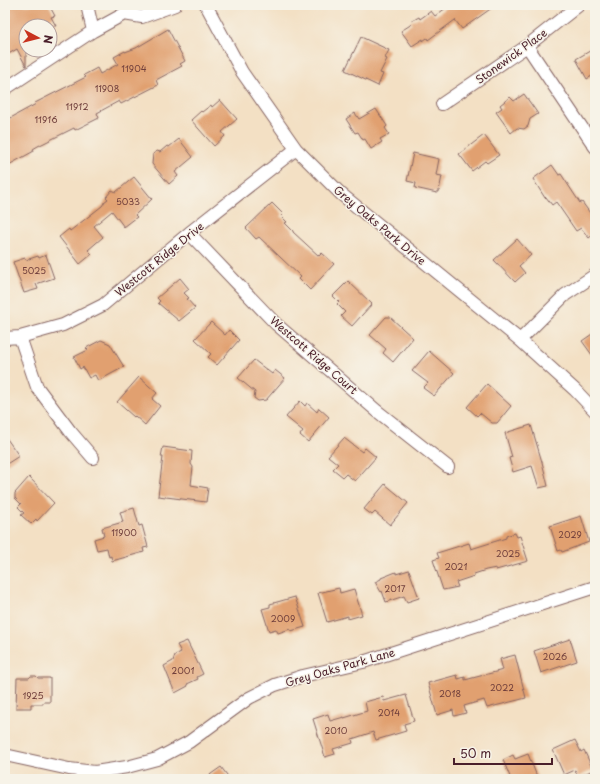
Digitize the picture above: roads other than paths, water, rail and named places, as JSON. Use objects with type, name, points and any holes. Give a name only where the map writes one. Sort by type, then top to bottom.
[{"type":"street","points":[[87,5],[93,31]]},
{"type":"street","points":[[5,89],[93,31],[124,14],[132,5]]},
{"type":"street","points":[[124,14],[142,17],[175,5]]},
{"type":"street","name":"Grey Oaks Park Drive","points":[[206,5],[242,72],[296,148],[341,194],[520,340],[575,390],[595,411]]},
{"type":"street","name":"Stonewick Place","points":[[442,104],[527,46],[579,5]]},
{"type":"street","points":[[527,46],[595,147]]},
{"type":"street","name":"Westcott Ridge Drive","points":[[5,338],[20,337],[62,325],[103,305],[189,233],[296,148]]},
{"type":"street","name":"Westcott Ridge Court","points":[[189,233],[276,324],[377,411],[448,467]]},
{"type":"street","points":[[520,340],[565,295],[595,275]]},
{"type":"street","points":[[20,337],[37,387],[70,431],[93,458]]},
{"type":"street","name":"Grey Oaks Park Lane","points":[[5,755],[69,769],[95,772],[127,767],[157,759],[189,742],[249,698],[275,685],[303,676],[363,662],[595,587]]}]
